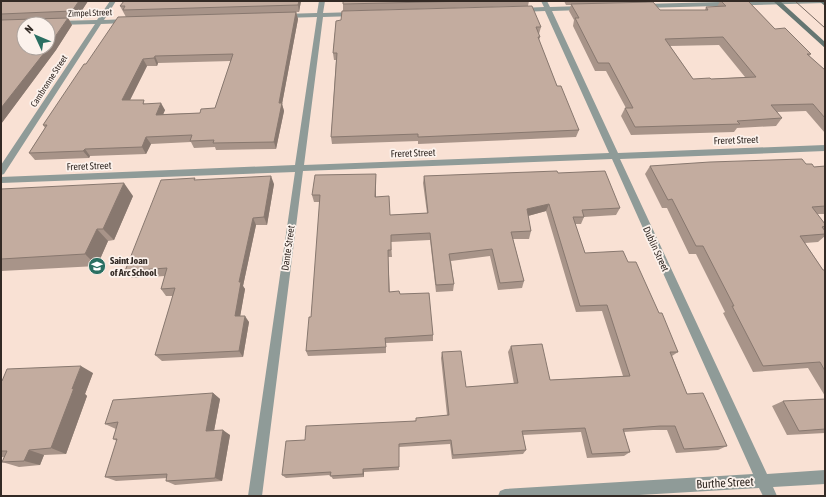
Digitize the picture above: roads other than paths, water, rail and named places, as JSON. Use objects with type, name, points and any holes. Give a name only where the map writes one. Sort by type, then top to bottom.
[{"type":"main road","points":[[777,2],[825,46]]},
{"type":"street","name":"Cambronne Street","points":[[1,172],[113,1]]},
{"type":"street","name":"Dante Street","points":[[255,496],[322,1]]},
{"type":"street","points":[[635,6],[823,2]]},
{"type":"street","points":[[516,10],[545,5],[587,8]]},
{"type":"street","name":"Dublin Street","points":[[545,5],[770,496]]},
{"type":"street","points":[[273,16],[359,14]]},
{"type":"street","name":"Zimpel Street","points":[[56,23],[131,20]]},
{"type":"street","name":"Freret Street","points":[[1,180],[825,148]]},
{"type":"street","name":"Burthe Street","points":[[505,496],[825,477]]},
{"type":"tram line","points":[[795,1],[825,28]]},
{"type":"place","name":"Saint Joan of Arc School","points":[[97,266]]}]
